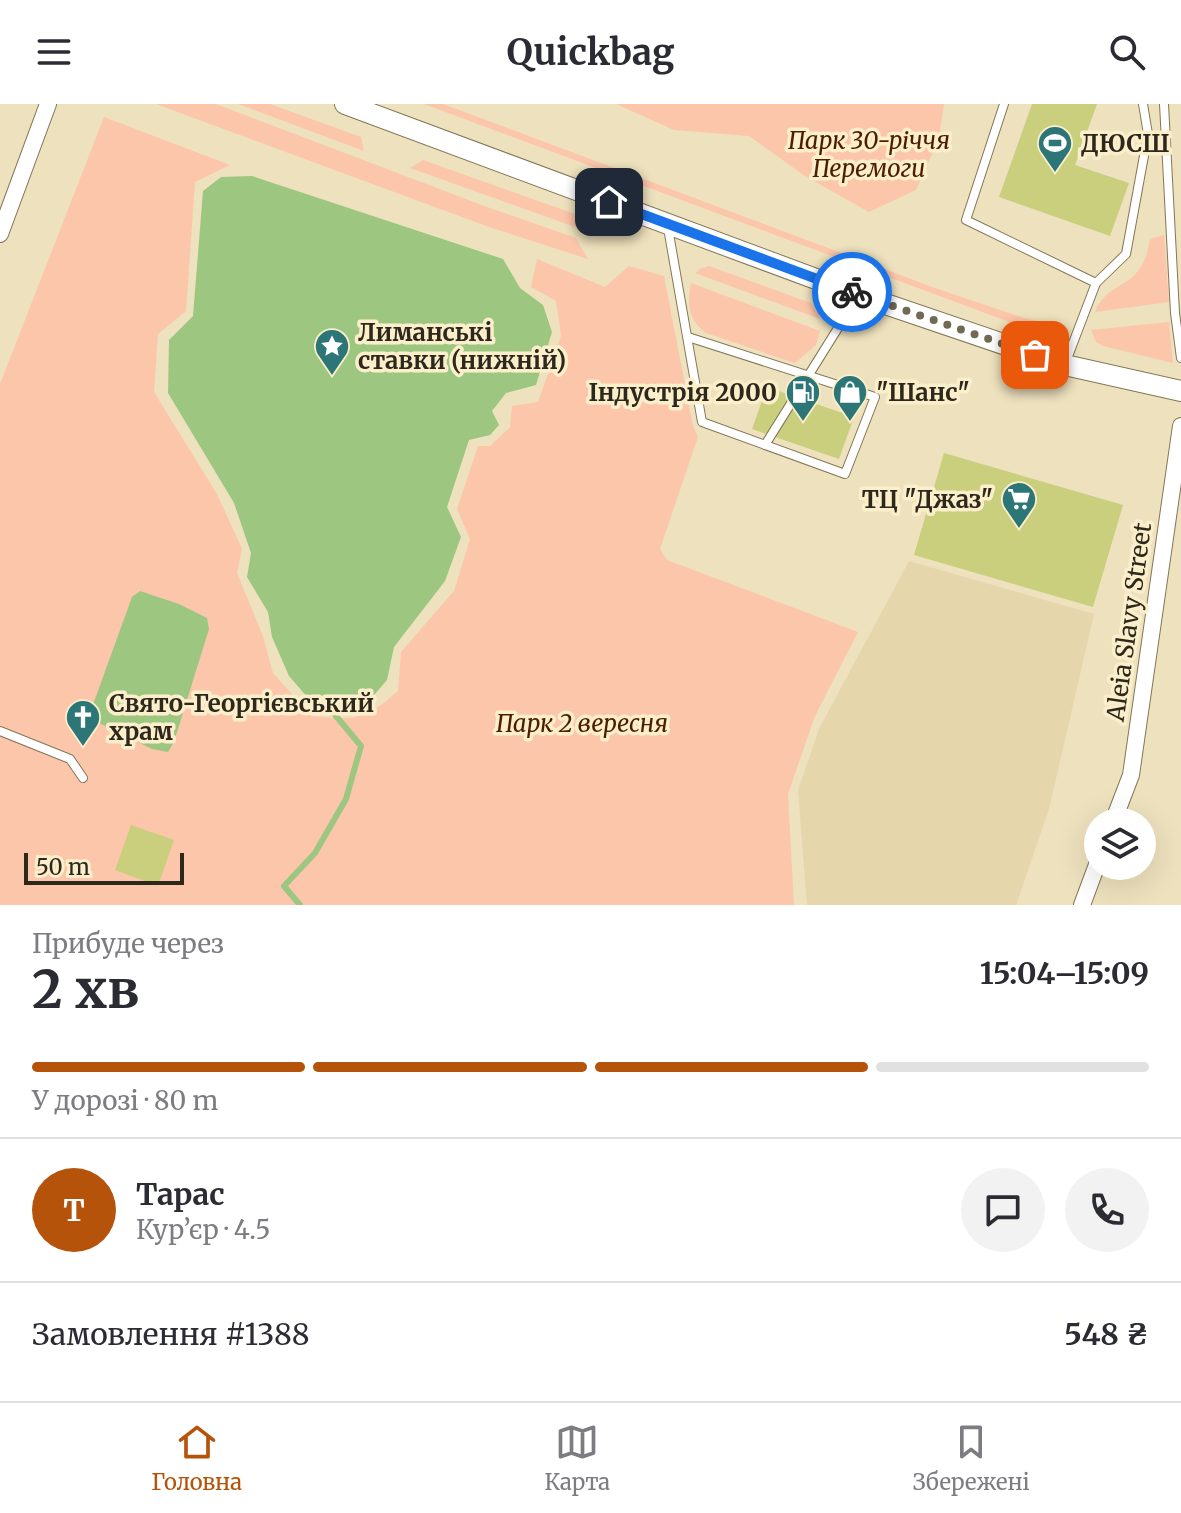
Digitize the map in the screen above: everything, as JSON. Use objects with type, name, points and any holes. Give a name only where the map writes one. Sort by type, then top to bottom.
[{"type":"street","points":[[0,234],[48,104]]},
{"type":"street","points":[[345,104],[859,295],[1065,365],[1181,391]]},
{"type":"street","name":"Aleia Slavy Street","points":[[1118,808],[1131,775],[1174,533],[1181,426]]},
{"type":"street","points":[[1082,905],[1091,880]]},
{"type":"lane","points":[[1004,104],[966,220],[1096,283]]},
{"type":"lane","points":[[1065,365],[1096,283],[1126,254],[1148,134],[1143,104]]},
{"type":"lane","points":[[1164,104],[1175,313],[1181,358]]},
{"type":"lane","points":[[668,223],[702,422],[845,474],[875,397],[688,337]]},
{"type":"lane","points":[[765,445],[859,295]]},
{"type":"lane","points":[[0,731],[70,759],[83,778]]},
{"type":"shaded area","points":[[252,176],[503,259],[520,288],[543,305],[552,332],[536,385],[506,393],[492,411],[499,425],[490,435],[469,440],[447,507],[461,537],[445,581],[394,647],[387,680],[369,701],[331,710],[308,698],[289,676],[272,637],[268,612],[247,577],[251,553],[234,503],[168,393],[169,340],[193,316],[203,191],[221,177]]},
{"type":"shaded area","points":[[909,561],[1094,614],[1049,809],[1016,905],[807,905],[798,790],[819,729]]},
{"type":"shaded area","points":[[140,591],[179,604],[207,618],[209,629],[174,742],[168,752],[152,749],[95,721],[91,710],[132,597]]},
{"type":"green space","points":[[156,104],[216,104],[576,238],[588,259],[489,227]]},
{"type":"green space","points":[[238,104],[270,104],[361,137],[364,151]]},
{"type":"green space","points":[[424,104],[443,104],[935,288],[1024,318],[1069,329],[1066,335],[1056,336],[1020,326]]},
{"type":"green space","name":"Парк 30-річчя Перемоги","points":[[616,104],[944,104],[939,138],[916,190],[869,212],[805,176],[749,136],[674,130]]},
{"type":"green space","name":"Парк 2 вересня","points":[[104,117],[230,165],[195,182],[186,311],[158,334],[154,392],[217,494],[242,549],[237,573],[263,636],[273,673],[312,716],[359,716],[376,708],[398,691],[401,652],[454,591],[470,539],[457,509],[478,446],[490,446],[510,427],[512,406],[538,402],[561,336],[556,301],[531,287],[537,259],[605,287],[629,266],[664,276],[693,426],[698,437],[660,549],[667,560],[858,632],[815,716],[788,794],[794,905],[0,905],[0,384]]},
{"type":"green space","points":[[423,160],[592,220],[592,233],[410,168]]},
{"type":"green space","points":[[1164,235],[1169,302],[1095,312],[1108,293],[1133,277],[1140,268],[1150,239]]},
{"type":"green space","points":[[709,266],[811,303],[820,319],[695,273]]},
{"type":"green space","points":[[691,283],[820,331],[816,345],[795,363],[706,333],[690,311]]},
{"type":"green space","points":[[1169,322],[1173,363],[1103,346],[1096,342],[1091,330]]},
{"type":"building","name":"ДЮСШ","points":[[1032,104],[1097,104],[1075,165],[1129,183],[1110,236],[999,197]]},
{"type":"building","name":"Індустрія 2000","points":[[767,387],[854,417],[839,459],[752,429]]},
{"type":"building","name":"ТЦ \"Джаз\"","points":[[944,453],[1123,505],[1093,607],[914,555]]},
{"type":"building","points":[[131,825],[174,840],[158,886],[115,870]]},
{"type":"waterway","points":[[300,905],[284,886],[315,853],[346,799],[361,746],[331,710]]},
{"type":"way so far","points":[[852,292],[1035,355]]},
{"type":"place","name":"ДЮСШ","points":[[1055,174]]},
{"type":"place","name":"Лиманські ставки (нижній)","points":[[332,377]]},
{"type":"place","name":"Індустрія 2000","points":[[803,423]]},
{"type":"place","name":"\"Шанс\"","points":[[850,423]]},
{"type":"place","name":"ТЦ \"Джаз\"","points":[[1019,530]]},
{"type":"place","name":"Свято-Георгієвський храм","points":[[83,748]]},
{"type":"route","points":[[609,202],[852,292]]}]
